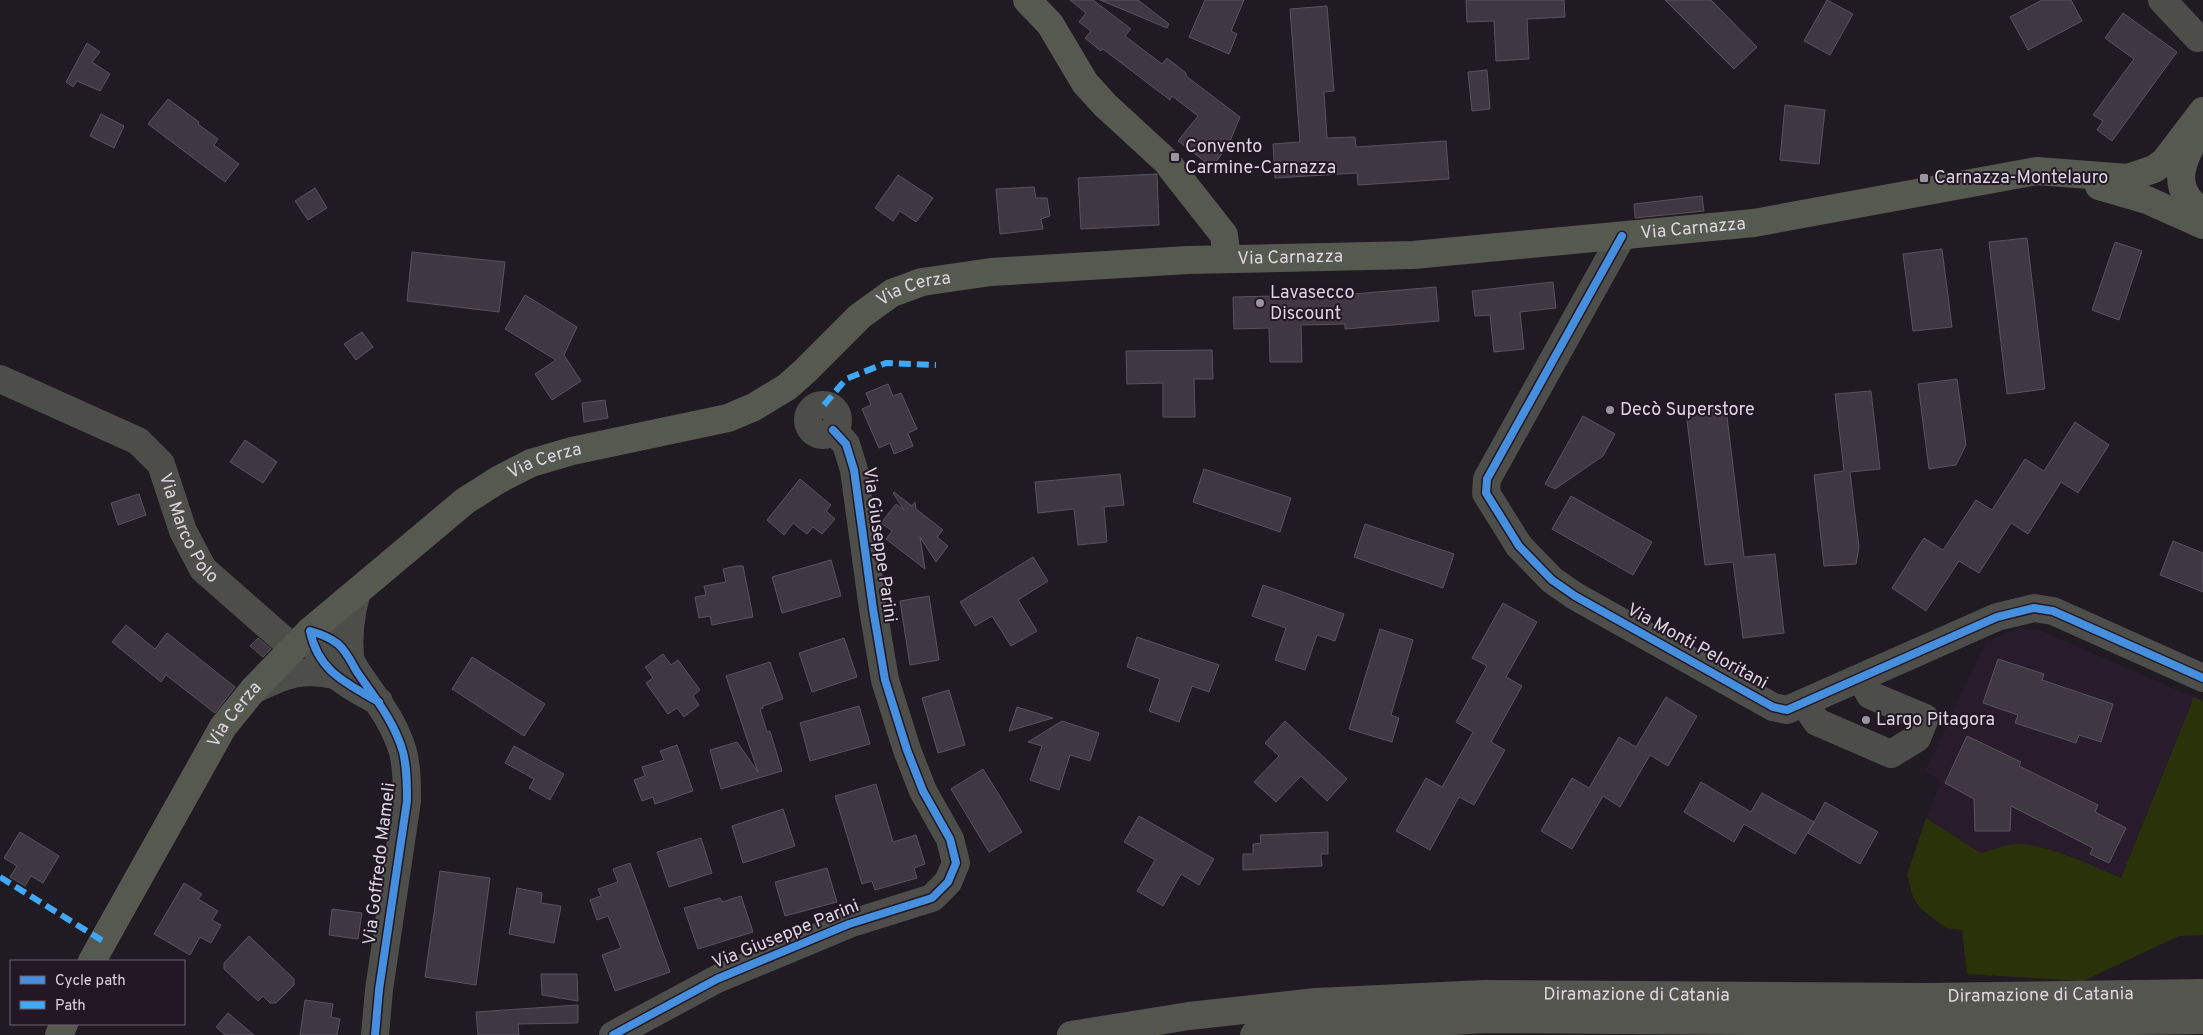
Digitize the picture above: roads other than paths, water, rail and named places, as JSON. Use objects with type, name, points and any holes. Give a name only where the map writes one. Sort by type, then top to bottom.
[{"type":"highway","name":"Diramazione di Catania","points":[[1071,1035],[1189,1016],[1316,1002],[1484,994],[1946,997],[2203,993]]},
{"type":"highway","name":"Diramazione di Catania","points":[[1254,1035],[1318,1028],[1487,1019],[2016,1023],[2203,1020]]},
{"type":"main road","points":[[1027,0],[1050,24],[1085,82],[1106,105],[1167,162],[1200,204],[1224,236],[1227,259]]},
{"type":"main road","points":[[2037,171],[2118,178],[2141,175],[2164,162],[2203,111]]},
{"type":"main road","points":[[2203,128],[2186,154],[2181,167],[2180,178],[2188,200],[2203,212]]},
{"type":"main road","points":[[2037,171],[2124,192],[2203,225]]},
{"type":"main road","name":"Via Carnazza","points":[[1181,261],[1414,255],[1754,223],[2037,171]]},
{"type":"main road","name":"Via Cerza","points":[[93,960],[223,727],[253,690],[302,639],[466,501],[498,480],[531,463],[572,451],[728,418],[754,407],[793,382],[860,316],[892,292],[922,282],[952,276],[1181,261]]},
{"type":"street","points":[[2162,0],[2198,38]]},
{"type":"street","name":"Via Monti Peloritani","points":[[1622,236],[1487,479],[1486,493],[1519,546],[1552,580],[1575,596],[1773,706],[1787,710],[1996,617],[2034,608],[2053,611],[2203,678]]},
{"type":"street","name":"Via Marco Polo","points":[[0,380],[138,441],[161,464],[183,531],[203,569],[302,639],[323,634],[338,645],[345,667]]},
{"type":"street","name":"Via Giuseppe Parini","points":[[612,1035],[726,975],[849,924],[932,898],[948,882],[956,863],[950,839],[923,791],[907,750],[885,680],[854,470],[846,444],[833,430]]},
{"type":"street","points":[[253,690],[284,676],[301,671],[323,672],[345,667],[352,607],[357,592]]},
{"type":"street","name":"Via Goffredo Mameli","points":[[345,667],[356,670],[379,702],[395,729],[407,773],[407,792],[379,990],[375,1035]]},
{"type":"street","points":[[1804,703],[1817,722],[1892,754],[1917,738],[1925,718],[1870,695],[1861,678]]},
{"type":"place","name":"Convento Carmine-Carnazza","points":[[1175,157]]},
{"type":"place","name":"Carnazza-Montelauro","points":[[1924,178]]},
{"type":"place","name":"Lavasecco Discount","points":[[1260,303]]},
{"type":"place","name":"Decò Superstore","points":[[1610,410]]},
{"type":"place","name":"Largo Pitagora","points":[[1866,720]]}]
